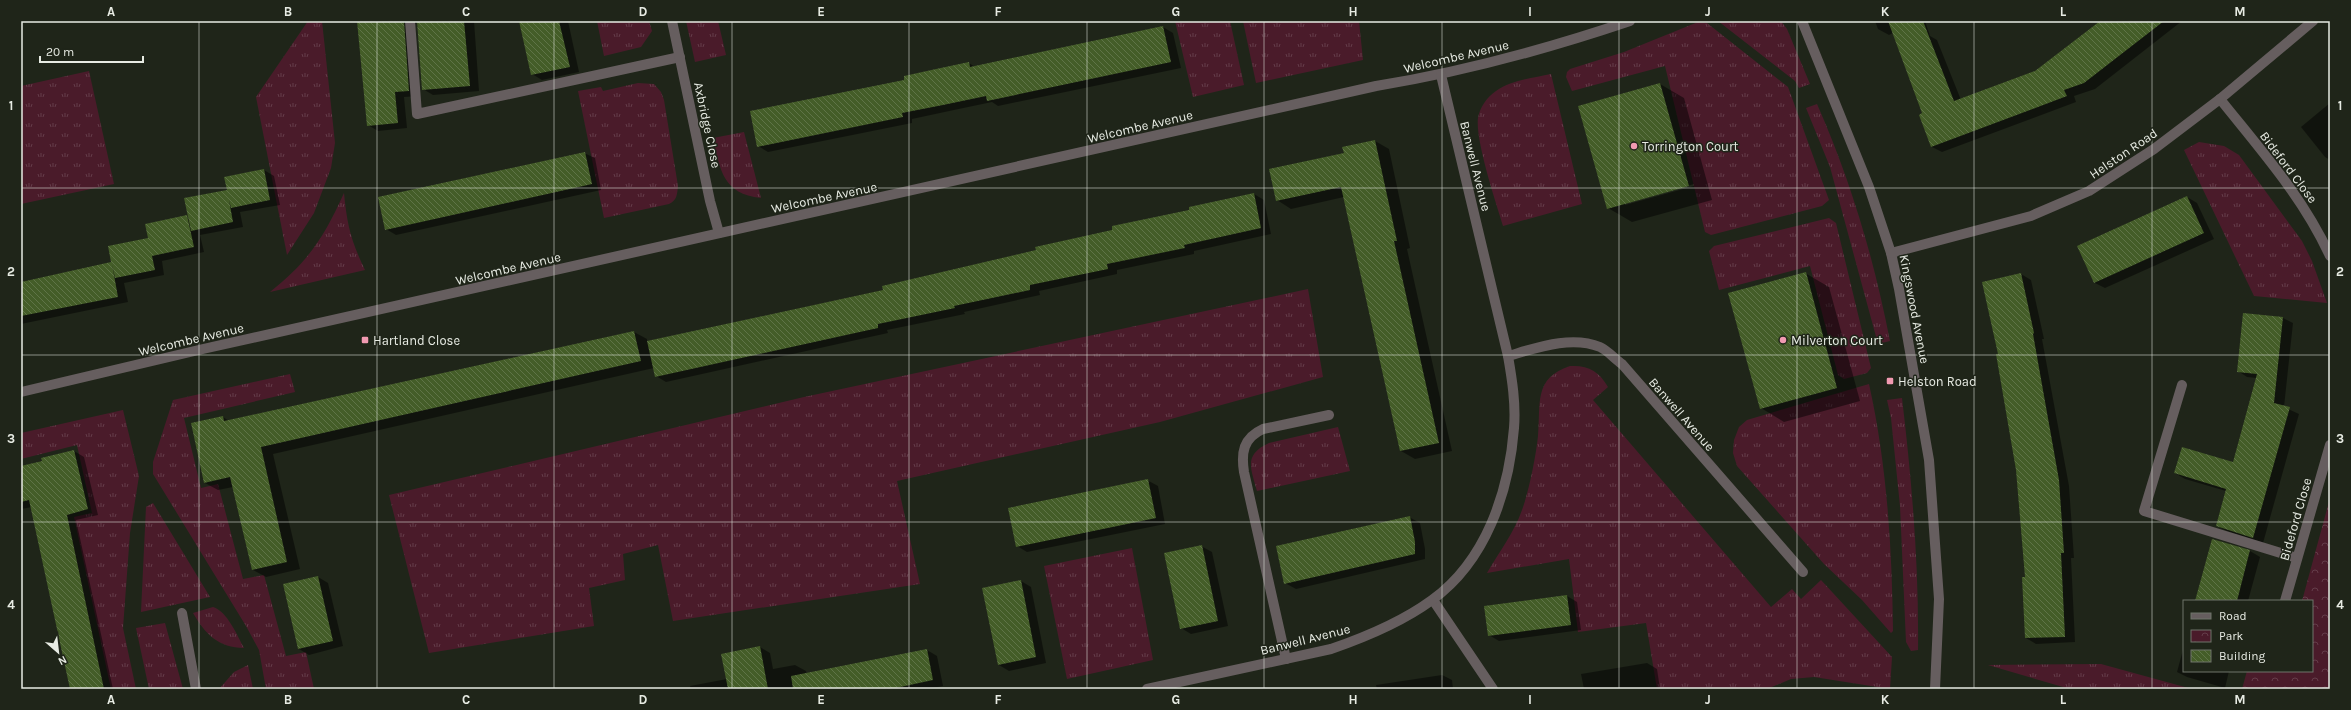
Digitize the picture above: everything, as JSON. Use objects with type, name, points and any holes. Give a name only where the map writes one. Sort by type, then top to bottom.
[{"type":"street","points":[[410,21],[417,114],[680,56]]},
{"type":"street","name":"Axbridge Close","points":[[672,21],[710,201],[719,233]]},
{"type":"street","name":"Welcombe Avenue","points":[[21,392],[203,349],[1376,86],[1441,75],[1568,42],[1630,21]]},
{"type":"street","name":"Kingswood Avenue","points":[[1802,21],[1867,180],[1891,253],[1913,362],[1929,460],[1939,599],[1935,689]]},
{"type":"street","name":"Helston Road","points":[[1891,253],[2031,216],[2089,191],[2154,149],[2220,99],[2313,21]]},
{"type":"street","name":"Banwell Avenue","points":[[1147,689],[1331,649],[1358,640],[1408,616],[1433,600],[1452,582],[1473,557],[1484,538],[1502,497],[1508,476],[1514,427],[1514,394],[1508,356],[1441,75]]},
{"type":"street","name":"Bideford Close","points":[[2220,99],[2291,188],[2317,227],[2330,256]]},
{"type":"street","name":"Banwell Avenue","points":[[1508,356],[1563,343],[1581,343],[1601,347],[1622,364],[1803,572]]},
{"type":"street","points":[[2182,385],[2144,511],[2298,558]]},
{"type":"street","points":[[1286,659],[1244,472],[1242,458],[1244,446],[1256,432],[1263,429],[1329,415]]},
{"type":"street","name":"Bideford Close","points":[[2285,600],[2330,445]]},
{"type":"street","points":[[1433,600],[1493,689]]},
{"type":"street","points":[[182,613],[196,689]]},
{"type":"green space","points":[[308,21],[322,21],[335,143],[331,168],[314,213],[287,255],[256,97]]},
{"type":"green space","points":[[597,21],[649,21],[652,31],[641,47],[604,56]]},
{"type":"green space","points":[[686,21],[718,21],[726,55],[695,62]]},
{"type":"green space","points":[[1175,21],[1230,21],[1244,85],[1193,97]]},
{"type":"green space","points":[[1243,21],[1359,21],[1363,60],[1256,83]]},
{"type":"green space","points":[[1718,21],[1781,21],[1787,29],[1810,84],[1799,88],[1795,81]]},
{"type":"green space","points":[[1698,22],[1707,23],[1788,87],[1829,200],[1822,206],[1711,235],[1705,232],[1665,66],[1572,91],[1566,77],[1567,72],[1570,69],[1624,52]]},
{"type":"green space","points":[[89,71],[114,184],[21,204],[21,86]]},
{"type":"green space","points":[[1551,74],[1582,204],[1503,226],[1483,156],[1478,128],[1479,114],[1487,99],[1502,87],[1523,80]]},
{"type":"green space","points":[[638,83],[654,84],[661,92],[664,100],[678,186],[677,195],[674,201],[669,204],[604,218],[578,91],[601,87],[603,91]]},
{"type":"green space","points":[[1817,104],[1851,191],[1877,280],[1890,341],[1878,344],[1830,167],[1806,108]]},
{"type":"green space","points":[[744,132],[761,198],[748,196],[731,186],[721,170],[718,160],[713,138]]},
{"type":"green space","points":[[2199,142],[2224,146],[2239,155],[2302,241],[2312,261],[2327,303],[2254,296],[2184,150]]},
{"type":"green space","points":[[344,193],[350,233],[365,270],[270,292],[295,270],[314,247],[329,223]]},
{"type":"green space","points":[[1829,218],[1836,223],[1871,368],[1867,373],[1844,379],[1838,375],[1810,266],[1719,290],[1709,251],[1714,246]]},
{"type":"green space","points":[[1308,289],[1323,377],[1160,422],[897,481],[920,584],[673,621],[658,545],[623,554],[625,580],[589,588],[594,626],[429,653],[389,495],[804,397]]},
{"type":"green space","points":[[1570,366],[1588,368],[1597,373],[1605,381],[1608,387],[1593,400],[1771,607],[1792,589],[1801,599],[1821,580],[1892,657],[1890,689],[1814,677],[1791,679],[1767,689],[1657,689],[1646,623],[1578,632],[1569,559],[1487,573],[1515,527],[1525,502],[1536,453],[1541,394],[1544,385],[1558,371]]},
{"type":"green space","points":[[290,374],[295,392],[184,418],[201,488],[218,484],[243,579],[264,575],[286,656],[306,652],[314,689],[266,689],[259,650],[246,626],[153,474],[153,462],[173,400]]},
{"type":"green space","points":[[1869,384],[1880,445],[1890,537],[1893,631],[1891,633],[1862,600],[1824,564],[1737,466],[1733,453],[1734,440],[1739,427],[1747,420]]},
{"type":"green space","points":[[1902,398],[1912,492],[1916,556],[1918,650],[1911,651],[1906,642],[1900,506],[1891,418],[1887,400]]},
{"type":"green space","points":[[123,410],[139,476],[130,533],[123,628],[136,689],[111,689],[74,517],[92,513],[77,445],[21,459],[21,433]]},
{"type":"green space","points":[[1338,427],[1350,471],[1257,491],[1251,469],[1252,457],[1255,452],[1269,443]]},
{"type":"green space","points":[[2330,498],[2330,689],[2242,689],[2247,672],[2313,672],[2313,600],[2302,600]]},
{"type":"green space","points":[[153,503],[210,597],[141,612],[146,507]]},
{"type":"green space","points":[[1132,548],[1153,660],[1067,679],[1044,566]]},
{"type":"green space","points":[[213,607],[218,609],[227,618],[244,648],[227,645],[214,638],[208,633],[193,613]]},
{"type":"green space","points":[[165,623],[183,689],[149,689],[136,628]]},
{"type":"green space","points":[[2101,664],[2192,689],[2070,689],[1988,665]]},
{"type":"green space","points":[[248,665],[253,689],[219,689],[234,672]]},
{"type":"building","points":[[357,21],[404,21],[409,91],[395,92],[398,123],[367,126]]},
{"type":"building","points":[[417,21],[464,21],[470,86],[422,90]]},
{"type":"building","points":[[519,21],[559,21],[570,67],[531,75]]},
{"type":"building","points":[[1888,21],[1923,21],[1954,101],[2035,71],[2100,21],[2164,21],[2084,83],[2064,90],[2067,96],[1931,147],[1919,115],[1922,113]]},
{"type":"building","points":[[1163,26],[1171,62],[987,101],[986,96],[902,113],[903,117],[757,147],[750,111],[904,80],[904,76],[969,62],[970,67]]},
{"type":"building","name":"Torrington Court","points":[[1660,83],[1689,186],[1607,209],[1578,106]]},
{"type":"building","points":[[1375,140],[1397,241],[1394,241],[1439,443],[1400,451],[1341,187],[1276,201],[1269,169],[1344,153],[1342,147]]},
{"type":"building","points":[[585,152],[592,184],[385,230],[378,197]]},
{"type":"building","points":[[264,169],[270,200],[231,208],[229,200],[233,222],[191,231],[184,198],[227,190],[224,177]]},
{"type":"building","points":[[1254,193],[1261,228],[1184,245],[1185,248],[1107,264],[1108,269],[1030,285],[1030,290],[878,324],[878,328],[655,377],[647,341],[883,290],[882,286],[1036,250],[1035,247],[1112,230],[1112,226],[1189,210],[1189,207]]},
{"type":"building","points":[[2187,196],[2204,233],[2094,283],[2077,246]]},
{"type":"building","points":[[187,215],[194,247],[152,256],[155,270],[115,278],[112,264],[118,297],[21,316],[21,282],[111,262],[108,246],[148,238],[145,224]]},
{"type":"building","name":"Milverton Court","points":[[1806,272],[1837,388],[1760,409],[1728,293]]},
{"type":"building","points":[[2021,273],[2034,333],[2059,480],[2064,553],[2061,553],[2065,637],[2025,638],[2022,577],[2025,577],[2016,470],[1996,354],[1998,354],[1982,282]]},
{"type":"building","points":[[2243,313],[2283,317],[2274,403],[2290,407],[2253,538],[2216,526],[2226,489],[2174,473],[2182,447],[2233,462],[2257,374],[2237,372]]},
{"type":"building","points":[[634,331],[641,361],[261,447],[287,562],[252,570],[230,477],[204,483],[191,423],[223,416],[224,421]]},
{"type":"building","points":[[74,450],[88,509],[67,515],[104,689],[70,689],[29,500],[21,502],[21,466],[42,461],[41,458]]},
{"type":"building","points":[[1148,479],[1156,518],[1016,547],[1008,508]]},
{"type":"building","points":[[1410,516],[1415,542],[1415,554],[1284,584],[1276,546]]},
{"type":"building","points":[[2212,539],[2250,550],[2237,600],[2195,600]]},
{"type":"building","points":[[1202,545],[1218,621],[1180,629],[1164,553]]},
{"type":"building","points":[[318,576],[333,641],[298,649],[283,584]]},
{"type":"building","points":[[1021,580],[1036,657],[998,665],[982,588]]},
{"type":"building","points":[[1567,595],[1571,625],[1488,636],[1484,606]]},
{"type":"building","points":[[760,646],[768,689],[728,689],[721,654]]},
{"type":"building","points":[[927,649],[933,680],[891,689],[793,689],[791,676]]},
{"type":"place","name":"Torrington Court","points":[[1634,146]]},
{"type":"place","name":"Hartland Close","points":[[365,340]]},
{"type":"place","name":"Milverton Court","points":[[1783,340]]},
{"type":"place","name":"Helston Road","points":[[1890,381]]}]
